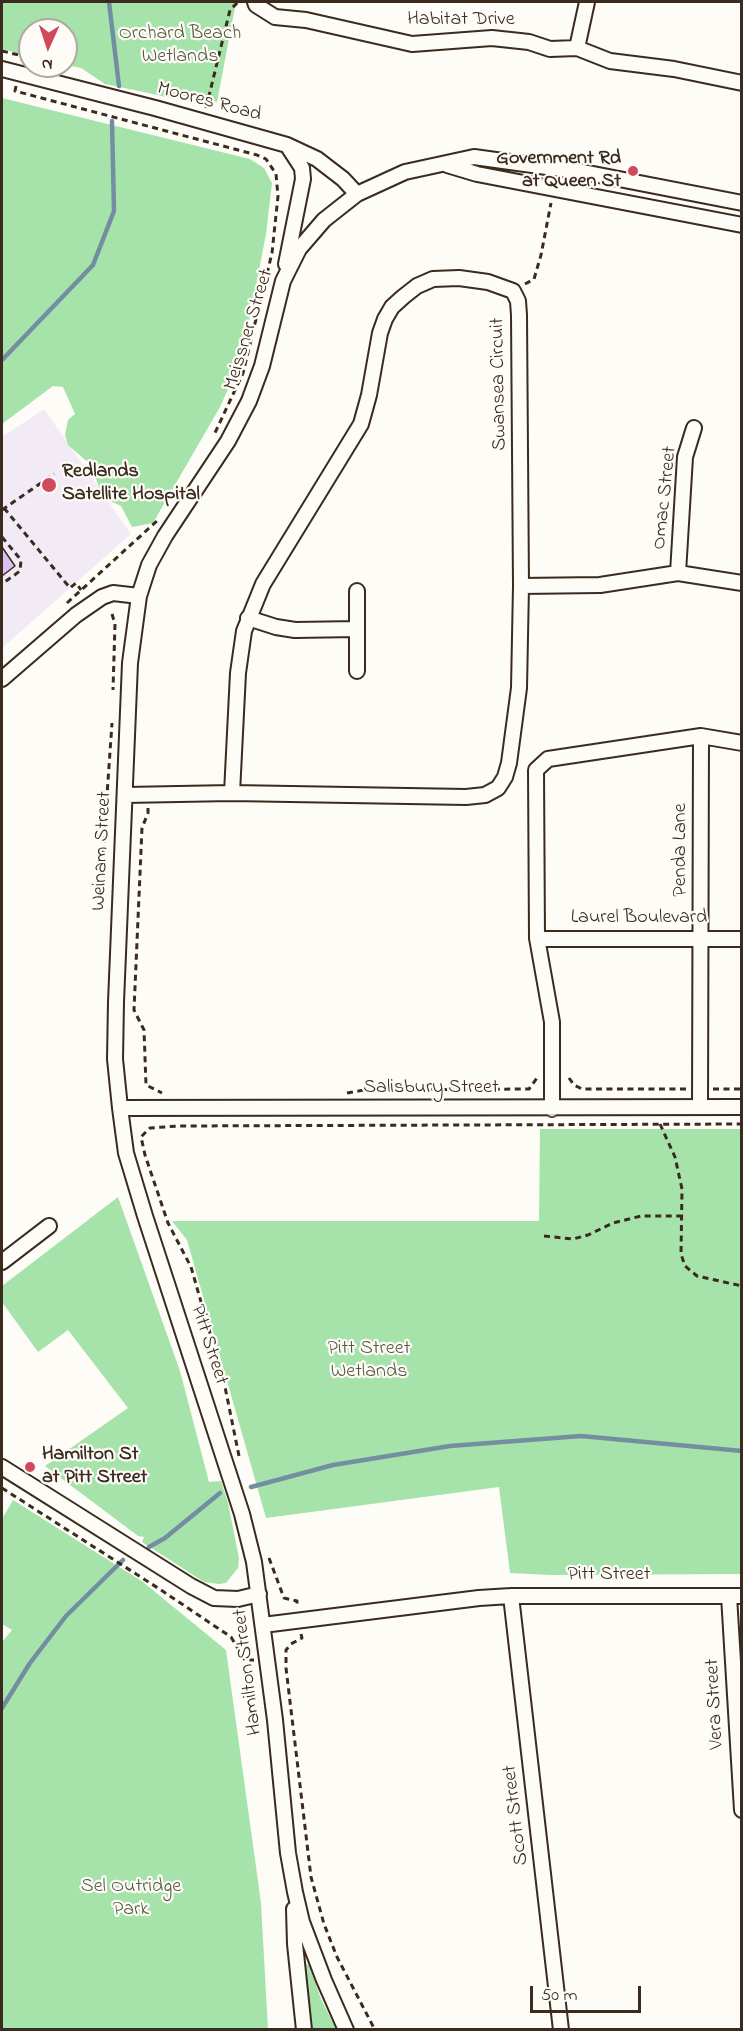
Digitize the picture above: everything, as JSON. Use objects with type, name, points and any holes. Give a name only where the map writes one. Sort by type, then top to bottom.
[{"type":"street","name":"Habitat Drive","points":[[255,2],[274,17],[306,20],[412,44],[492,38],[529,42],[550,49],[577,48],[610,62],[674,69],[741,83]]},
{"type":"street","points":[[577,48],[587,2]]},
{"type":"street","name":"Moores Road","points":[[2,69],[18,73]]},
{"type":"street","name":"Moores Road","points":[[37,78],[287,145],[324,164],[357,194]]},
{"type":"street","points":[[283,281],[303,179],[302,168],[287,145]]},
{"type":"street","name":"Meissner Street","points":[[139,596],[148,565],[228,441],[249,401],[262,366],[283,281],[299,249],[312,231],[357,194],[419,168],[474,158],[583,172],[741,202]]},
{"type":"street","points":[[445,164],[477,174],[741,225]]},
{"type":"street","name":"Swansea Circuit","points":[[125,795],[231,793],[466,797],[485,795],[498,788],[505,777],[509,763],[519,688],[521,586],[519,315],[518,301],[513,291],[488,282],[459,278],[432,279],[417,286],[392,307],[380,333],[369,395],[361,424],[263,584],[248,618],[240,648],[231,793]]},
{"type":"street","name":"Omac Street","points":[[678,573],[685,457],[694,428]]},
{"type":"street","points":[[521,586],[600,585],[678,573],[741,583]]},
{"type":"street","points":[[357,591],[357,671]]},
{"type":"street","points":[[2,679],[76,615],[102,597],[113,593],[139,596]]},
{"type":"street","name":"Weinam Street","points":[[120,1108],[116,1059],[116,1002],[130,663],[139,596]]},
{"type":"street","points":[[248,618],[295,630],[357,629]]},
{"type":"street","points":[[552,1109],[552,1022],[537,939],[536,770],[548,759],[702,736],[741,743]]},
{"type":"street","name":"Penda Lane","points":[[700,1107],[702,736]]},
{"type":"street","name":"Laurel Boulevard","points":[[537,939],[741,939]]},
{"type":"street","name":"Salisbury Street","points":[[120,1108],[741,1107]]},
{"type":"street","name":"Pitt Street","points":[[120,1108],[126,1153],[242,1514],[259,1594]]},
{"type":"street","points":[[2,1262],[49,1226]]},
{"type":"street","name":"Hamilton Street","points":[[2,1467],[191,1586],[214,1598],[238,1599],[259,1594],[288,1853],[295,1892],[302,1922],[346,2030]]},
{"type":"street","name":"Pitt Street","points":[[263,1625],[511,1596],[735,1596]]},
{"type":"street","name":"Scott Street","points":[[511,1596],[561,2030]]},
{"type":"street","name":"Vera Street","points":[[735,1596],[741,1810]]},
{"type":"street","points":[[295,1892],[293,1926],[304,2030]]},
{"type":"path","points":[[203,122],[232,2]]},
{"type":"path","points":[[230,10],[238,2]]},
{"type":"path","points":[[2,51],[18,55]]},
{"type":"path","points":[[19,78],[15,91],[257,155],[266,159],[276,174],[278,196],[272,253],[243,373],[210,442]]},
{"type":"path","points":[[513,291],[534,279],[551,203],[560,205]]},
{"type":"path","points":[[54,474],[3,509],[70,588],[76,583],[81,590]]},
{"type":"path","points":[[66,604],[162,516]]},
{"type":"path","points":[[2,537],[21,560],[20,571],[2,584]]},
{"type":"path","points":[[112,614],[114,624],[113,691]]},
{"type":"path","points":[[103,853],[113,714]]},
{"type":"path","points":[[148,813],[142,828],[134,1010],[144,1030],[146,1085],[166,1096]]},
{"type":"path","points":[[339,1096],[347,1092],[364,1090],[529,1089],[537,1078]]},
{"type":"path","points":[[569,1078],[574,1085],[582,1089],[741,1089]]},
{"type":"path","points":[[658,1107],[660,1124],[675,1157],[682,1189],[681,1254],[685,1266],[697,1276],[741,1286]]},
{"type":"path","points":[[240,1459],[224,1382],[191,1267],[168,1223],[145,1155],[141,1137],[150,1128],[178,1126],[741,1124]]},
{"type":"path","points":[[543,1236],[573,1239],[588,1236],[613,1223],[641,1216],[682,1216]]},
{"type":"path","points":[[2,1488],[144,1578],[226,1634],[245,1660],[252,1660]]},
{"type":"path","points":[[267,1553],[284,1598],[297,1600],[297,1606]]},
{"type":"path","points":[[301,1634],[302,1638],[291,1644],[284,1657],[311,1878],[324,1924],[337,1957],[375,2030]]},
{"type":"shaded area","name":"Redlands Satellite Hospital","points":[[44,409],[131,534],[2,648],[2,437]]},
{"type":"green space","name":"Orchard Beach Wetlands","points":[[2,2],[236,2],[217,102],[189,95],[180,98],[167,97],[105,84],[78,67],[78,18],[18,18],[18,53],[2,49]]},
{"type":"green space","points":[[2,98],[250,159],[264,168],[272,183],[266,234],[242,358],[220,407],[153,523],[132,527],[121,506],[108,500],[100,490],[91,465],[68,445],[65,435],[68,420],[75,414],[63,387],[53,386],[2,424]]},
{"type":"green space","name":"Pitt Street Wetlands","points":[[540,1129],[741,1129],[741,1574],[550,1575],[510,1573],[499,1487],[266,1518],[187,1240],[172,1221],[539,1221]]},
{"type":"green space","points":[[118,1197],[180,1371],[209,1482],[221,1481],[228,1503],[239,1558],[238,1568],[226,1583],[204,1582],[142,1542],[144,1537],[138,1536],[45,1466],[128,1408],[68,1330],[38,1352],[2,1302],[2,1286]]},
{"type":"green space","name":"Sel Outridge Park","points":[[13,1500],[143,1582],[226,1650],[261,1903],[268,2029],[2,2029],[2,1642],[12,1630],[2,1624],[2,1519]]},
{"type":"green space","points":[[306,1964],[309,1965],[321,1999],[336,2029],[311,2029],[303,1968]]},
{"type":"building","points":[[2,547],[15,566],[2,576]]},
{"type":"waterway","points":[[109,2],[119,86]]},
{"type":"waterway","points":[[2,360],[93,265],[114,211],[112,121]]},
{"type":"waterway","points":[[251,1487],[333,1465],[450,1446],[581,1436],[742,1451]]},
{"type":"waterway","points":[[149,1547],[165,1538],[220,1493]]},
{"type":"waterway","points":[[2,1708],[30,1663],[66,1616],[123,1560]]},
{"type":"place","name":"Government Rd at Queen St","points":[[633,171]]},
{"type":"place","name":"Redlands Satellite Hospital","points":[[49,485]]},
{"type":"place","name":"Hamilton St at Pitt Street","points":[[30,1467]]}]
